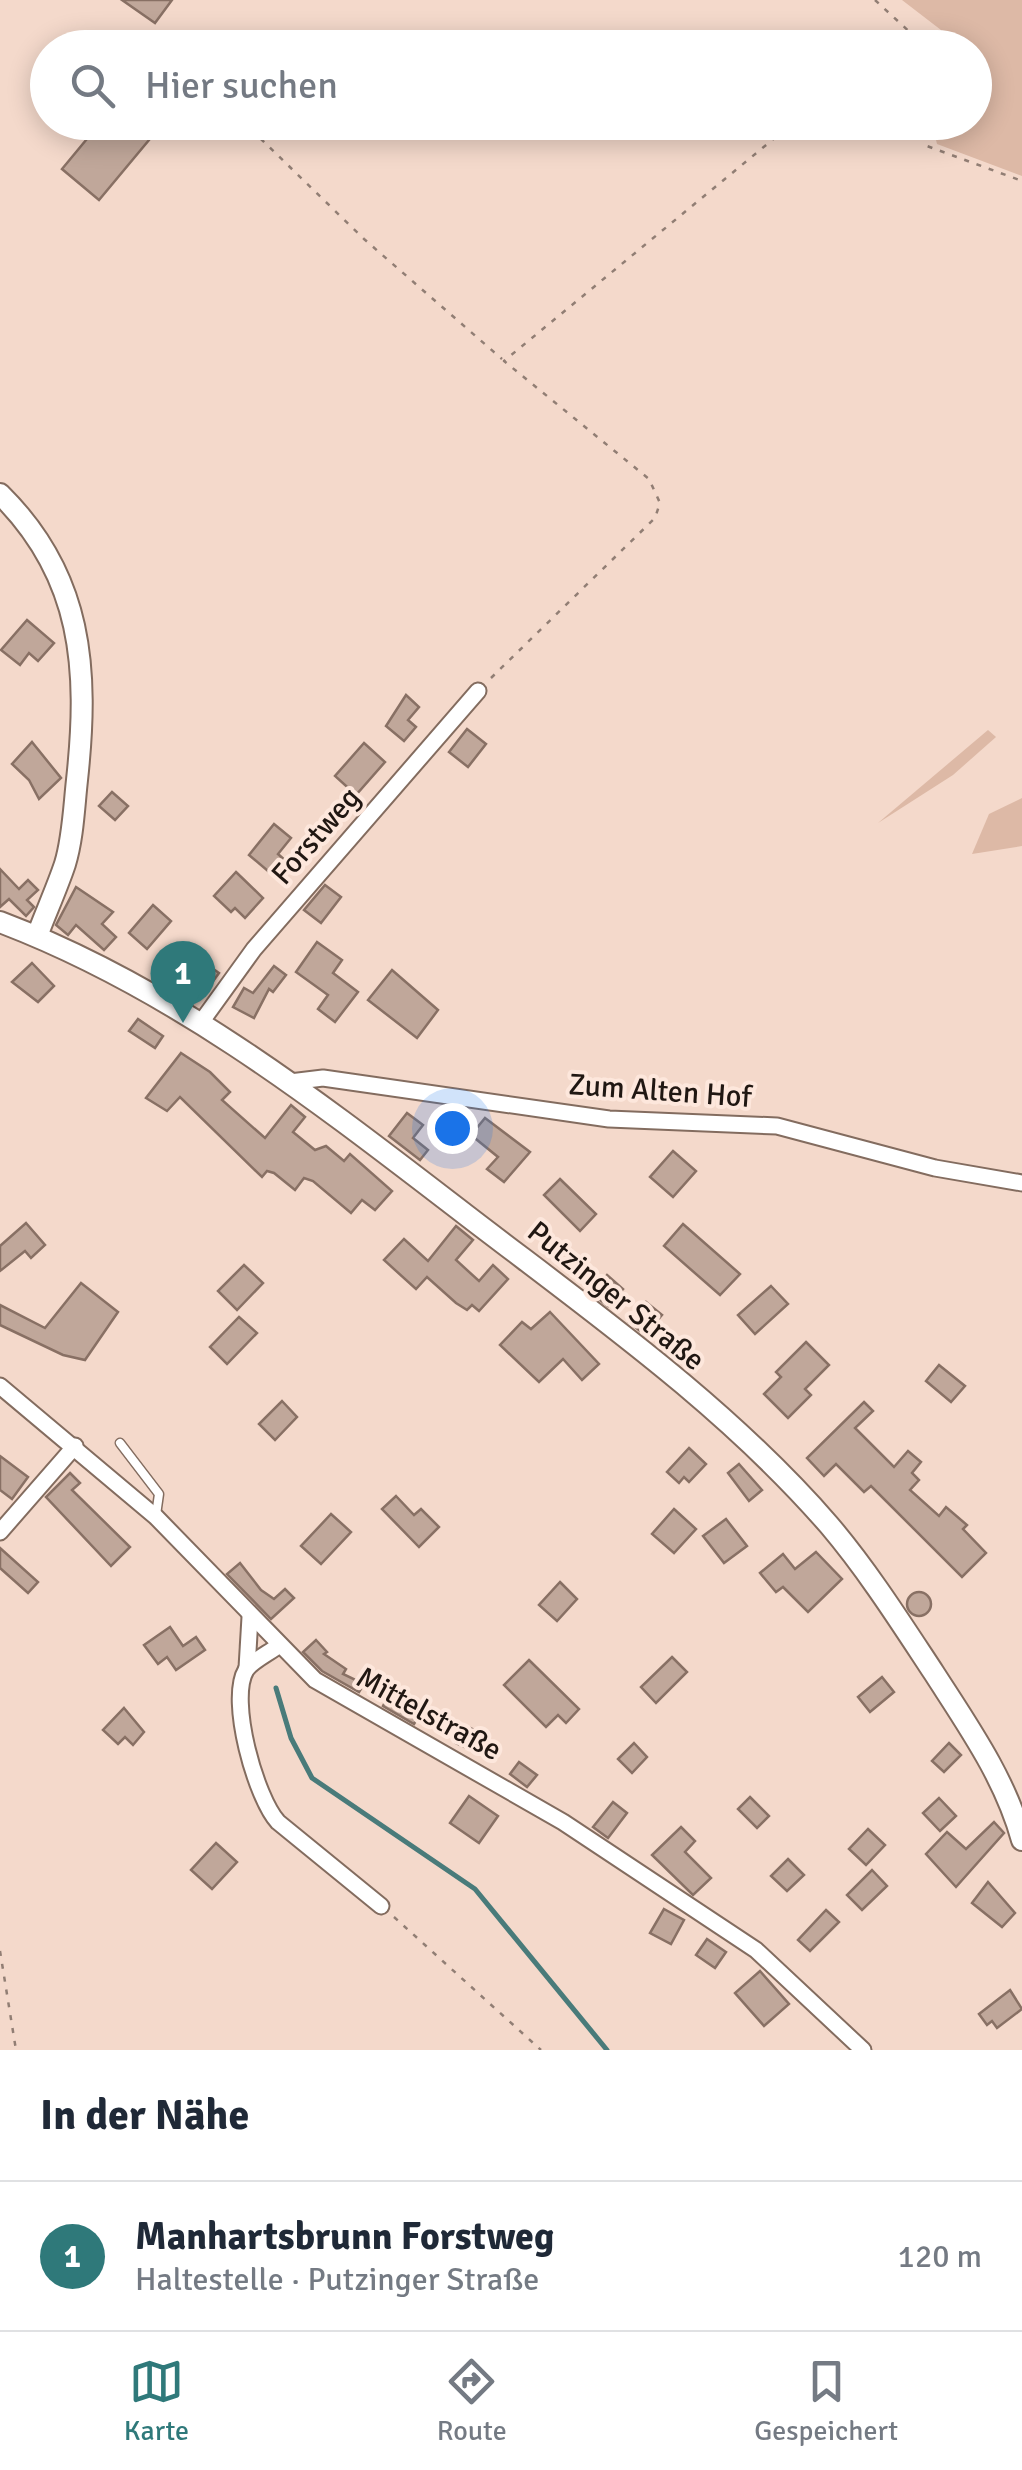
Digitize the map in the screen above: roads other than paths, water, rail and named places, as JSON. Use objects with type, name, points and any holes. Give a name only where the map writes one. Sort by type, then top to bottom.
[{"type":"street","points":[[0,494],[34,529],[57,572],[79,644],[80,747],[71,828],[66,860],[37,936]]},
{"type":"street","name":"Forstweg","points":[[202,1021],[254,949],[478,691]]},
{"type":"street","name":"Putzinger Straße","points":[[0,922],[37,936],[202,1021],[290,1082],[630,1342],[782,1476],[829,1526],[892,1608],[986,1753],[1022,1840]]},
{"type":"street","name":"Zum Alten Hof","points":[[290,1082],[323,1078],[610,1119],[777,1126],[934,1168],[1022,1183]]},
{"type":"street","name":"Mittelstraße","points":[[0,1386],[156,1517],[278,1646],[340,1697],[562,1822],[756,1950],[863,2050]]},
{"type":"street","points":[[0,1532],[75,1446]]},
{"type":"street","points":[[250,1617],[242,1685],[255,1784],[266,1808],[381,1906]]},
{"type":"street","points":[[247,1668],[278,1646]]},
{"type":"lane","points":[[120,1443],[159,1494],[156,1517]]},
{"type":"waterway","points":[[276,1688],[291,1738],[312,1778],[475,1889],[607,2050]]},
{"type":"place","name":"Manhartsbrunn Forstweg","points":[[183,1023]]}]
